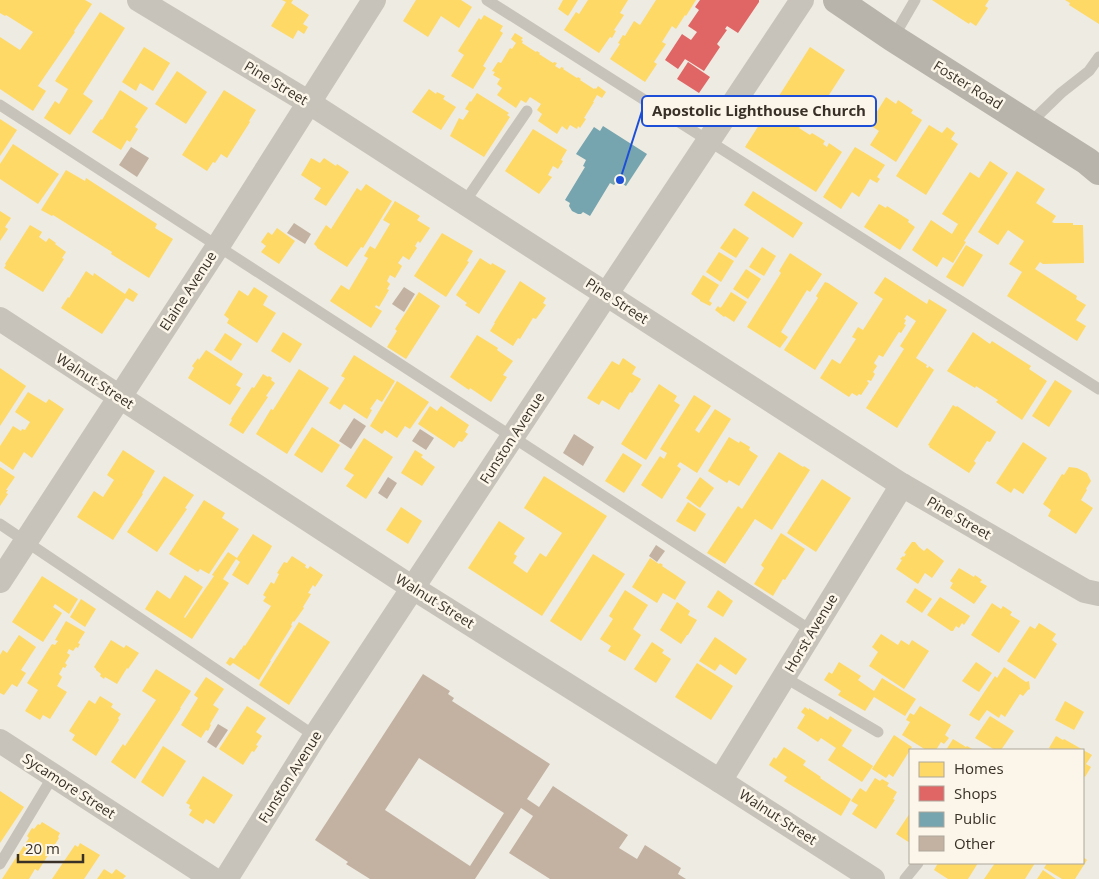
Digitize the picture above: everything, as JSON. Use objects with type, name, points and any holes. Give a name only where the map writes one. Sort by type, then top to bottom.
[{"type":"street","name":"Pine Street","points":[[139,0],[308,102],[902,485],[1085,591],[1099,594]]},
{"type":"street","name":"Elaine Avenue","points":[[0,581],[218,246],[374,0]]},
{"type":"street","name":"Funston Avenue","points":[[226,879],[315,736],[802,0]]},
{"type":"street","name":"Foster Road","points":[[837,0],[893,38],[1087,161],[1099,171]]},
{"type":"street","name":"Walnut Street","points":[[0,319],[413,588],[720,780],[873,879]]},
{"type":"street","name":"Horst Avenue","points":[[720,780],[902,485]]},
{"type":"street","name":"Sycamore Street","points":[[0,741],[213,879]]},
{"type":"lane","points":[[487,0],[1099,389]]},
{"type":"lane","points":[[893,38],[914,0]]},
{"type":"lane","points":[[1029,124],[1061,93],[1089,71],[1099,57]]},
{"type":"lane","points":[[0,105],[812,631]]},
{"type":"lane","points":[[464,203],[527,111]]},
{"type":"lane","points":[[0,524],[315,736]]},
{"type":"lane","points":[[784,676],[878,732]]},
{"type":"lane","points":[[0,864],[53,776]]},
{"type":"lane","points":[[905,879],[917,864]]},
{"type":"building: Homes","points":[[0,0],[85,0],[92,4],[38,86],[46,91],[33,111],[0,89],[0,37],[20,50],[33,32],[0,13]]},
{"type":"building: Homes","points":[[282,0],[293,0],[291,3],[309,15],[303,24],[308,27],[304,34],[298,30],[293,39],[271,26],[286,2]]},
{"type":"building: Homes","points":[[416,0],[461,0],[472,7],[459,28],[441,16],[428,37],[403,21]]},
{"type":"building: Homes","points":[[563,0],[578,0],[568,16],[558,9]]},
{"type":"building: Homes","points":[[588,0],[628,0],[620,13],[624,15],[614,30],[616,31],[599,53],[564,30],[576,12],[579,14]]},
{"type":"building: Homes","points":[[656,0],[696,0],[676,29],[672,26],[662,42],[666,44],[654,62],[657,64],[645,82],[610,59],[620,44],[618,43],[623,35],[625,36],[634,21],[640,25]]},
{"type":"building: Homes","points":[[932,0],[989,0],[985,6],[988,8],[976,26],[970,22],[969,24]]},
{"type":"building: Homes","points":[[1065,0],[1099,0],[1099,24],[1069,5],[1070,3]]},
{"type":"building: Homes","points":[[100,12],[125,28],[83,94],[93,101],[70,135],[44,118],[55,101],[59,104],[68,89],[55,81]]},
{"type":"building: Homes","points":[[484,15],[503,26],[500,31],[503,33],[483,66],[486,68],[473,89],[451,76],[464,55],[458,51],[479,18],[481,20]]},
{"type":"building: Homes","points":[[515,33],[523,38],[521,40],[523,41],[522,43],[553,63],[557,63],[555,66],[560,69],[561,67],[564,68],[594,89],[598,86],[606,92],[602,98],[597,95],[580,128],[578,126],[577,129],[570,125],[567,130],[562,126],[557,134],[538,121],[542,114],[537,110],[541,104],[530,97],[526,103],[521,100],[516,108],[497,95],[502,88],[497,84],[500,79],[493,75],[495,72],[492,71],[498,62],[501,63],[510,48],[512,49],[516,43],[511,39]]},
{"type":"building: Homes","points":[[144,47],[170,63],[153,91],[140,83],[136,91],[122,82]]},
{"type":"building: Homes","points":[[810,47],[845,70],[813,120],[777,99]]},
{"type":"building: Homes","points":[[177,71],[207,92],[186,124],[155,104]]},
{"type":"building: Homes","points":[[429,89],[436,94],[437,92],[445,96],[443,99],[456,107],[441,130],[412,112]]},
{"type":"building: Homes","points":[[120,90],[148,108],[135,127],[138,129],[130,142],[127,140],[121,150],[92,132],[102,120]]},
{"type":"building: Homes","points":[[224,90],[256,110],[227,158],[221,154],[207,171],[182,155]]},
{"type":"building: Homes","points":[[477,93],[509,113],[507,115],[510,117],[484,157],[450,136],[459,118],[463,120],[469,111],[465,109]]},
{"type":"building: Homes","points":[[886,97],[896,104],[898,100],[913,110],[911,113],[922,120],[896,162],[870,145],[879,131],[870,123]]},
{"type":"building: Homes","points":[[771,106],[784,114],[782,118],[786,120],[788,118],[801,126],[799,128],[810,135],[812,133],[825,141],[823,144],[827,147],[829,143],[842,152],[816,192],[745,147]]},
{"type":"building: Homes","points":[[0,119],[17,130],[0,156]]},
{"type":"building: Homes","points":[[929,125],[942,133],[947,127],[955,133],[951,139],[958,144],[926,195],[896,176]]},
{"type":"building: Homes","points":[[533,129],[567,150],[558,169],[553,166],[548,175],[552,177],[539,194],[505,171]]},
{"type":"building: Homes","points":[[13,144],[59,174],[38,204],[0,179],[0,164]]},
{"type":"building: Homes","points":[[855,147],[885,165],[877,177],[880,179],[877,183],[870,179],[859,197],[852,192],[841,209],[823,197]]},
{"type":"building: Homes","points":[[311,158],[320,163],[324,158],[349,172],[326,206],[314,199],[321,188],[301,175]]},
{"type":"building: Homes","points":[[990,161],[1008,173],[964,241],[966,242],[953,263],[943,257],[937,267],[912,250],[931,220],[952,234],[958,224],[942,214],[970,172],[979,178]]},
{"type":"building: Homes","points":[[66,170],[85,181],[86,178],[157,224],[155,228],[173,239],[149,278],[111,254],[112,252],[53,215],[41,210]]},
{"type":"building: Homes","points":[[1017,171],[1045,189],[1036,203],[1056,216],[1052,222],[1083,225],[1084,263],[1043,264],[1040,262],[1035,269],[1077,296],[1076,299],[1086,305],[1076,320],[1086,326],[1077,341],[1007,296],[1022,272],[1009,264],[1024,241],[1008,230],[998,245],[978,232]]},
{"type":"building: Homes","points":[[366,184],[392,201],[363,248],[361,247],[347,267],[317,248],[314,244],[326,225],[331,229],[357,188],[361,191]]},
{"type":"building: Homes","points":[[753,191],[803,223],[793,238],[744,205]]},
{"type":"building: Homes","points":[[395,201],[420,216],[417,220],[430,228],[420,243],[418,241],[415,246],[417,248],[409,260],[403,256],[398,263],[402,266],[395,278],[390,275],[387,281],[390,284],[387,289],[389,290],[379,307],[376,305],[375,307],[382,311],[371,328],[330,301],[341,285],[349,290],[368,258],[364,256],[370,246],[375,249],[390,224],[383,220]]},
{"type":"building: Homes","points":[[879,204],[886,208],[887,206],[909,220],[908,222],[915,227],[900,250],[864,227]]},
{"type":"building: Homes","points":[[0,211],[11,218],[5,227],[8,229],[0,241]]},
{"type":"building: Homes","points":[[30,225],[42,232],[39,237],[46,242],[49,238],[66,252],[62,258],[64,259],[43,292],[4,268]]},
{"type":"building: Homes","points":[[277,228],[295,241],[279,264],[261,252],[266,246],[261,242],[268,232],[272,235]]},
{"type":"building: Homes","points":[[734,228],[749,238],[736,258],[720,248]]},
{"type":"building: Homes","points":[[442,233],[473,251],[467,261],[469,262],[446,297],[414,276]]},
{"type":"building: Homes","points":[[966,245],[983,255],[963,287],[946,277]]},
{"type":"building: Homes","points":[[762,247],[776,256],[764,276],[749,267]]},
{"type":"building: Homes","points":[[719,252],[734,261],[721,282],[706,272]]},
{"type":"building: Homes","points":[[790,253],[822,274],[810,292],[807,290],[781,332],[788,337],[780,348],[747,327],[781,273],[779,271]]},
{"type":"building: Homes","points":[[480,258],[506,271],[479,314],[465,305],[467,303],[456,295]]},
{"type":"building: Homes","points":[[746,269],[761,279],[748,299],[733,289]]},
{"type":"building: Homes","points":[[86,271],[93,276],[94,273],[125,294],[129,288],[138,294],[133,302],[126,298],[102,334],[61,308]]},
{"type":"building: Homes","points":[[703,275],[719,285],[709,301],[712,303],[710,306],[691,294]]},
{"type":"building: Homes","points":[[885,277],[927,304],[929,299],[947,310],[916,358],[927,365],[926,367],[928,368],[929,366],[934,370],[897,428],[866,408],[904,349],[900,346],[916,321],[907,315],[904,319],[906,320],[904,324],[906,325],[901,333],[899,332],[883,357],[879,355],[874,363],[877,366],[873,372],[875,374],[871,381],[867,381],[869,383],[861,395],[857,396],[852,393],[849,397],[820,378],[832,359],[840,364],[856,339],[852,337],[858,327],[863,330],[883,299],[874,293]]},
{"type":"building: Homes","points":[[520,281],[546,298],[543,303],[546,305],[536,319],[533,318],[520,339],[518,338],[513,346],[490,331]]},
{"type":"building: Homes","points":[[825,282],[858,303],[815,370],[784,350],[818,298],[816,296]]},
{"type":"building: Homes","points":[[254,287],[268,296],[263,305],[276,313],[257,343],[227,323],[229,319],[224,315],[239,290],[248,296]]},
{"type":"building: Homes","points":[[419,292],[440,306],[406,359],[387,347],[397,331],[395,329]]},
{"type":"building: Homes","points":[[731,292],[747,302],[734,322],[715,310],[718,306],[720,308],[722,306]]},
{"type":"building: Homes","points":[[283,332],[302,344],[290,363],[271,351]]},
{"type":"building: Homes","points":[[973,332],[990,344],[992,341],[1031,366],[1029,369],[1047,381],[1022,420],[996,402],[998,400],[947,371]]},
{"type":"building: Homes","points":[[225,333],[242,344],[231,361],[214,350]]},
{"type":"building: Homes","points":[[477,335],[498,348],[497,350],[513,361],[503,375],[507,377],[491,402],[450,377]]},
{"type":"building: Homes","points":[[206,350],[243,374],[236,385],[241,388],[230,405],[188,378],[194,368],[192,366]]},
{"type":"building: Homes","points":[[354,355],[395,381],[382,402],[377,399],[370,409],[372,410],[367,419],[344,404],[340,410],[329,403],[345,378],[341,376]]},
{"type":"building: Homes","points":[[623,358],[636,367],[632,374],[641,379],[619,410],[602,400],[599,405],[587,398],[612,361],[619,365]]},
{"type":"building: Homes","points":[[0,368],[26,386],[0,426]]},
{"type":"building: Homes","points":[[299,369],[329,388],[287,454],[256,434]]},
{"type":"building: Homes","points":[[263,374],[272,378],[271,380],[275,383],[266,396],[268,397],[243,434],[229,425],[231,419]]},
{"type":"building: Homes","points":[[1055,380],[1072,391],[1049,427],[1032,416]]},
{"type":"building: Homes","points":[[397,381],[429,402],[410,429],[405,426],[397,438],[385,430],[382,434],[370,426]]},
{"type":"building: Homes","points":[[659,384],[677,396],[674,401],[680,405],[646,460],[621,444]]},
{"type":"building: Homes","points":[[28,392],[46,403],[49,399],[64,409],[32,458],[24,452],[13,470],[0,461],[0,446],[13,426],[21,431],[22,429],[25,430],[30,422],[15,412]]},
{"type":"building: Homes","points":[[694,395],[711,406],[695,430],[699,433],[715,409],[731,419],[697,473],[680,462],[677,466],[681,469],[662,499],[641,485],[660,456],[664,459],[667,453],[660,449]]},
{"type":"building: Homes","points":[[953,405],[996,432],[990,442],[987,441],[974,461],[976,463],[969,473],[928,445]]},
{"type":"building: Homes","points":[[430,406],[437,411],[441,406],[469,425],[465,432],[468,434],[454,448],[418,424]]},
{"type":"building: Homes","points":[[312,427],[340,445],[322,473],[294,455]]},
{"type":"building: Homes","points":[[729,437],[750,447],[749,450],[758,456],[739,486],[729,480],[727,483],[708,471]]},
{"type":"building: Homes","points":[[364,438],[393,457],[366,499],[346,486],[354,475],[344,469]]},
{"type":"building: Homes","points":[[1023,442],[1047,458],[1023,494],[1014,488],[1011,493],[996,483]]},
{"type":"building: Homes","points":[[123,450],[155,471],[143,494],[113,540],[77,517],[94,491],[103,497],[114,480],[107,475]]},
{"type":"building: Homes","points":[[415,450],[435,467],[422,486],[401,473]]},
{"type":"building: Homes","points":[[779,452],[810,470],[772,530],[755,519],[725,564],[707,553],[738,506],[742,509]]},
{"type":"building: Homes","points":[[623,453],[642,465],[624,493],[605,481]]},
{"type":"building: Homes","points":[[0,467],[15,477],[6,490],[8,490],[6,493],[8,494],[0,506]]},
{"type":"building: Homes","points":[[1069,467],[1077,468],[1087,473],[1091,481],[1081,500],[1093,508],[1076,534],[1048,516],[1051,510],[1043,504],[1062,474],[1064,475]]},
{"type":"building: Homes","points":[[164,476],[194,495],[185,508],[187,509],[157,552],[127,532]]},
{"type":"building: Homes","points":[[544,476],[607,516],[542,616],[468,568],[499,521],[525,538],[514,554],[517,556],[513,563],[527,573],[540,553],[546,557],[562,533],[524,508]]},
{"type":"building: Homes","points":[[700,477],[714,488],[700,508],[686,498]]},
{"type":"building: Homes","points":[[822,479],[851,498],[816,552],[787,533]]},
{"type":"building: Homes","points":[[204,500],[225,513],[222,518],[239,529],[209,574],[200,569],[198,572],[169,554]]},
{"type":"building: Homes","points":[[688,502],[706,514],[695,532],[676,521]]},
{"type":"building: Homes","points":[[401,507],[422,521],[408,544],[386,530]]},
{"type":"building: Homes","points":[[781,533],[805,549],[773,596],[754,584],[764,568],[761,565]]},
{"type":"building: Homes","points":[[253,534],[272,546],[270,550],[248,585],[232,575],[240,562],[236,559],[223,579],[229,583],[192,639],[145,609],[157,590],[170,599],[185,575],[203,587],[185,618],[228,552],[237,558]]},
{"type":"building: Homes","points":[[912,542],[915,542],[924,551],[927,548],[944,561],[932,578],[925,573],[918,584],[896,569],[902,560],[900,559],[904,557],[906,554],[904,553]]},
{"type":"building: Homes","points":[[593,554],[625,574],[581,641],[550,621]]},
{"type":"building: Homes","points":[[292,556],[306,565],[305,567],[308,569],[310,566],[323,575],[315,587],[313,585],[308,593],[311,594],[304,608],[293,621],[292,626],[259,680],[233,663],[230,666],[226,663],[230,657],[234,659],[245,646],[271,606],[263,601],[266,597],[263,595],[271,582],[274,584],[279,574],[277,573],[284,562],[287,563]]},
{"type":"building: Homes","points":[[650,558],[686,582],[675,600],[663,593],[657,603],[632,587]]},
{"type":"building: Homes","points":[[959,568],[974,577],[975,575],[982,580],[980,582],[987,586],[974,604],[950,588],[953,583],[950,581]]},
{"type":"building: Homes","points":[[42,576],[78,599],[69,614],[55,604],[53,607],[62,613],[43,642],[12,622]]},
{"type":"building: Homes","points":[[915,588],[932,599],[922,613],[906,602]]},
{"type":"building: Homes","points":[[625,590],[648,605],[633,629],[641,635],[625,661],[608,651],[611,646],[600,639],[613,619],[609,616]]},
{"type":"building: Homes","points":[[718,590],[733,601],[723,617],[707,607]]},
{"type":"building: Homes","points":[[940,597],[970,616],[964,625],[962,623],[959,628],[956,626],[951,631],[927,615]]},
{"type":"building: Homes","points":[[81,599],[96,609],[85,627],[70,617]]},
{"type":"building: Homes","points":[[677,602],[690,611],[688,615],[697,620],[681,644],[660,630]]},
{"type":"building: Homes","points":[[992,603],[1001,609],[1003,606],[1012,612],[1010,615],[1020,621],[999,653],[971,635]]},
{"type":"building: Homes","points":[[66,621],[85,632],[78,643],[80,644],[78,648],[76,647],[73,651],[69,649],[67,653],[70,655],[65,663],[67,665],[65,668],[63,667],[59,674],[62,677],[57,686],[67,692],[50,719],[43,715],[40,720],[25,711],[38,690],[27,683],[52,644],[55,645],[58,641],[55,640]]},
{"type":"building: Homes","points":[[299,622],[330,642],[289,705],[259,685]]},
{"type":"building: Homes","points":[[1039,623],[1056,634],[1052,640],[1057,644],[1035,679],[1007,661],[1030,626],[1035,629]]},
{"type":"building: Homes","points":[[881,634],[898,645],[901,640],[909,645],[912,640],[929,651],[904,689],[869,666],[878,652],[872,647]]},
{"type":"building: Homes","points":[[19,635],[36,647],[21,670],[26,673],[17,687],[12,684],[4,695],[0,693],[0,655],[3,650],[7,653]]},
{"type":"building: Homes","points":[[715,637],[747,659],[736,675],[720,664],[715,671],[699,661]]},
{"type":"building: Homes","points":[[111,640],[124,648],[126,645],[139,653],[117,684],[105,677],[104,679],[94,667]]},
{"type":"building: Homes","points":[[652,642],[664,650],[662,653],[671,659],[656,683],[634,669]]},
{"type":"building: Homes","points":[[839,662],[861,676],[858,680],[874,691],[882,678],[916,699],[905,716],[874,697],[865,711],[838,695],[841,691],[824,680],[829,672],[832,674]]},
{"type":"building: Homes","points":[[976,662],[992,673],[979,692],[962,681]]},
{"type":"building: Homes","points":[[697,663],[733,686],[711,720],[675,697]]},
{"type":"building: Homes","points":[[1004,667],[1026,682],[1029,681],[1030,689],[1023,696],[1020,694],[1005,717],[1001,714],[999,718],[987,710],[979,721],[969,715],[995,676],[997,678]]},
{"type":"building: Homes","points":[[156,669],[191,691],[135,779],[111,762],[123,744],[125,746],[156,700],[142,691]]},
{"type":"building: Homes","points":[[206,677],[224,689],[213,705],[219,709],[208,731],[206,730],[201,738],[181,725],[198,698],[194,695]]},
{"type":"building: Homes","points":[[100,696],[113,704],[111,707],[121,714],[96,756],[72,740],[75,735],[69,731],[89,700],[95,704]]},
{"type":"building: Homes","points":[[1065,701],[1084,712],[1074,730],[1055,720]]},
{"type":"building: Homes","points":[[247,706],[266,718],[256,732],[262,736],[256,745],[258,746],[254,752],[252,751],[243,765],[219,749]]},
{"type":"building: Homes","points":[[920,706],[951,725],[945,735],[949,738],[944,744],[941,742],[937,749],[924,749],[902,735],[910,722],[906,720],[910,713],[914,715]]},
{"type":"building: Homes","points":[[805,707],[828,720],[830,716],[852,730],[842,746],[873,766],[862,782],[828,760],[836,748],[821,738],[818,742],[797,728],[805,715],[801,712]]},
{"type":"building: Homes","points":[[990,716],[1014,731],[1002,749],[993,749],[975,738]]},
{"type":"building: Homes","points":[[894,735],[912,747],[893,777],[889,774],[886,778],[872,769]]},
{"type":"building: Homes","points":[[1056,736],[1082,749],[1051,749],[1049,748]]},
{"type":"building: Homes","points":[[953,739],[972,749],[947,749]]},
{"type":"building: Homes","points":[[163,746],[186,761],[163,797],[141,782]]},
{"type":"building: Homes","points":[[784,747],[806,761],[803,765],[851,799],[841,816],[784,781],[787,777],[769,765],[774,757],[776,759]]},
{"type":"building: Homes","points":[[1084,750],[1092,755],[1086,764],[1091,767],[1085,777]]},
{"type":"building: Homes","points":[[203,776],[233,795],[214,824],[206,819],[203,824],[189,815],[192,810],[189,808],[190,805],[186,803]]},
{"type":"building: Homes","points":[[875,778],[889,783],[887,786],[897,792],[893,799],[895,800],[876,829],[852,814],[858,805],[851,801],[860,788],[866,792]]},
{"type":"building: Homes","points":[[0,791],[24,807],[0,843]]},
{"type":"building: Homes","points":[[909,814],[909,842],[896,834]]},
{"type":"building: Homes","points":[[42,822],[60,833],[59,838],[38,871],[35,869],[29,879],[2,879],[29,838],[27,836],[32,828],[34,829]]},
{"type":"building: Homes","points":[[80,843],[100,855],[84,879],[52,879],[75,845],[78,847]]},
{"type":"building: Homes","points":[[1084,858],[1087,860],[1075,879],[1062,879],[1044,868],[1046,864],[1084,864]]},
{"type":"building: Homes","points":[[937,864],[977,864],[968,879],[948,879],[934,870]]},
{"type":"building: Homes","points":[[994,864],[1034,864],[1025,879],[984,879]]},
{"type":"building: Homes","points":[[104,869],[112,874],[116,869],[126,876],[123,879],[97,879]]},
{"type":"building: Homes","points":[[1043,870],[1056,879],[1037,879]]},
{"type":"building: Shops","points":[[700,0],[759,0],[759,2],[738,33],[727,26],[725,29],[727,30],[717,44],[720,47],[704,71],[685,59],[678,69],[665,60],[682,34],[691,40],[697,32],[688,26],[699,10],[695,7]]},
{"type":"building: Shops","points":[[688,62],[710,77],[699,93],[677,79]]},
{"type":"building: Public","points":[[603,126],[647,154],[626,186],[617,181],[614,185],[610,183],[590,216],[583,212],[578,214],[572,211],[569,206],[570,203],[565,200],[585,167],[583,166],[586,160],[576,154],[594,127],[600,131]]},
{"type":"building: Other","points":[[131,147],[149,158],[137,177],[119,165]]},
{"type":"building: Other","points":[[294,223],[311,234],[305,244],[287,233]]},
{"type":"building: Other","points":[[404,287],[415,294],[404,312],[392,304]]},
{"type":"building: Other","points":[[354,418],[366,426],[351,449],[339,441]]},
{"type":"building: Other","points":[[420,429],[434,438],[426,450],[412,441]]},
{"type":"building: Other","points":[[574,434],[594,447],[583,466],[563,453]]},
{"type":"building: Other","points":[[388,477],[397,483],[387,499],[378,493]]},
{"type":"building: Other","points":[[656,545],[665,551],[657,562],[649,556]]},
{"type":"building: Other","points":[[423,674],[450,691],[448,694],[454,698],[452,701],[550,764],[527,799],[539,807],[553,786],[628,835],[619,848],[637,859],[645,845],[681,868],[678,874],[686,879],[550,879],[509,853],[533,816],[521,808],[475,879],[370,879],[346,864],[348,862],[315,840]],"holes":[[[419,758],[504,813],[470,866],[385,810]]]},
{"type":"building: Other","points":[[218,724],[228,730],[216,748],[207,742]]},
{"type":"place","name":"Apostolic Lighthouse Church","points":[[620,180]]}]
